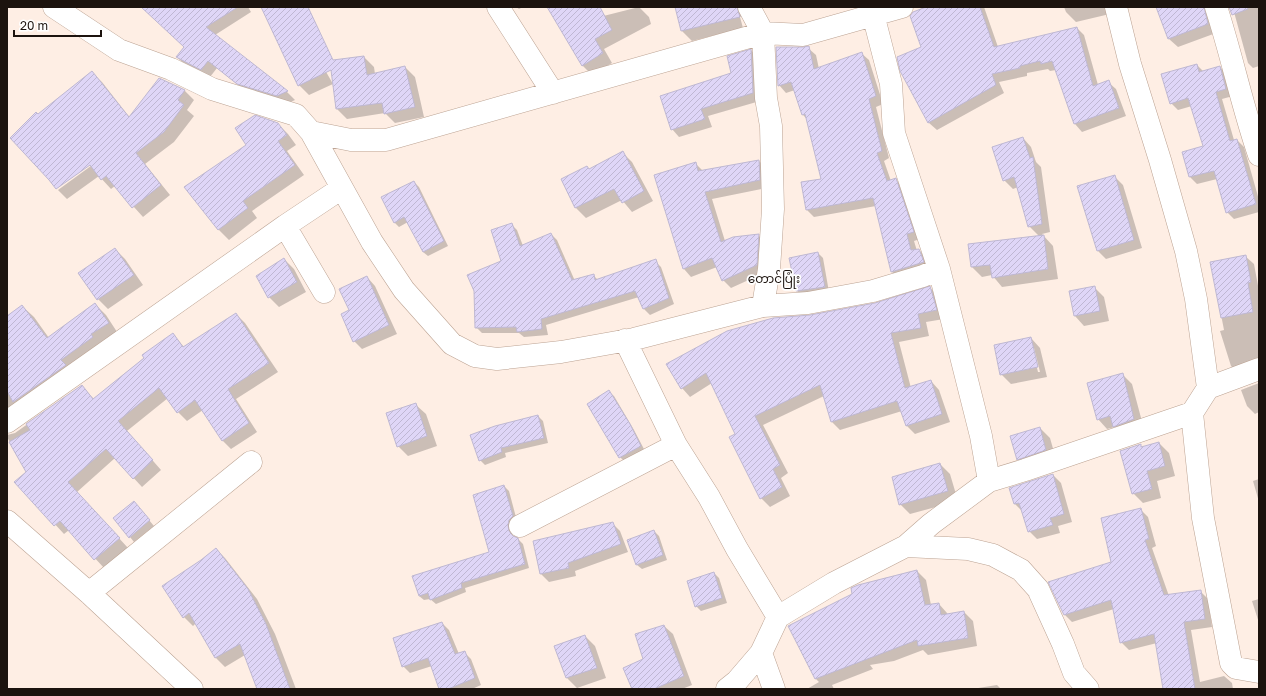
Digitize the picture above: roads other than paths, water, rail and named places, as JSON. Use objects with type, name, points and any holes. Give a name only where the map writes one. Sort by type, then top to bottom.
[{"type":"street","points":[[54,7],[119,50],[171,69],[212,89],[296,115],[311,132],[372,242],[404,290],[452,344],[475,356],[497,359],[561,352],[626,340],[763,306],[808,303],[873,291],[923,276],[939,269]]},
{"type":"street","points":[[498,7],[553,93]]},
{"type":"street","points":[[749,7],[763,33],[766,98],[771,126],[773,209],[769,269],[763,306]]},
{"type":"street","points":[[311,132],[351,140],[386,140],[763,33],[803,35],[902,7]]},
{"type":"street","points":[[1116,7],[1130,64],[1186,251],[1196,299],[1208,388]]},
{"type":"street","points":[[1216,7],[1227,40],[1249,126],[1259,155]]},
{"type":"street","points":[[873,14],[892,84],[894,133],[939,269],[981,436],[989,481]]},
{"type":"street","points":[[7,422],[285,226],[342,188]]},
{"type":"street","points":[[285,226],[324,292]]},
{"type":"street","points":[[626,340],[676,445],[709,497],[737,550],[778,617]]},
{"type":"street","points":[[727,689],[737,681],[761,653],[778,617],[834,583],[906,546],[931,524],[989,481],[1033,468],[1192,413],[1208,388],[1259,369]]},
{"type":"street","points":[[1192,413],[1203,518],[1230,663],[1236,668],[1259,672]]},
{"type":"street","points":[[520,526],[676,445]]},
{"type":"street","points":[[89,594],[251,462]]},
{"type":"street","points":[[7,522],[89,594],[192,689]]},
{"type":"street","points":[[906,546],[968,549],[993,555],[1021,570],[1038,589],[1063,644],[1074,673],[1088,689]]},
{"type":"street","points":[[761,653],[774,689]]},
{"type":"district","name":"တောင်ပြုံး","points":[[774,278]]}]
